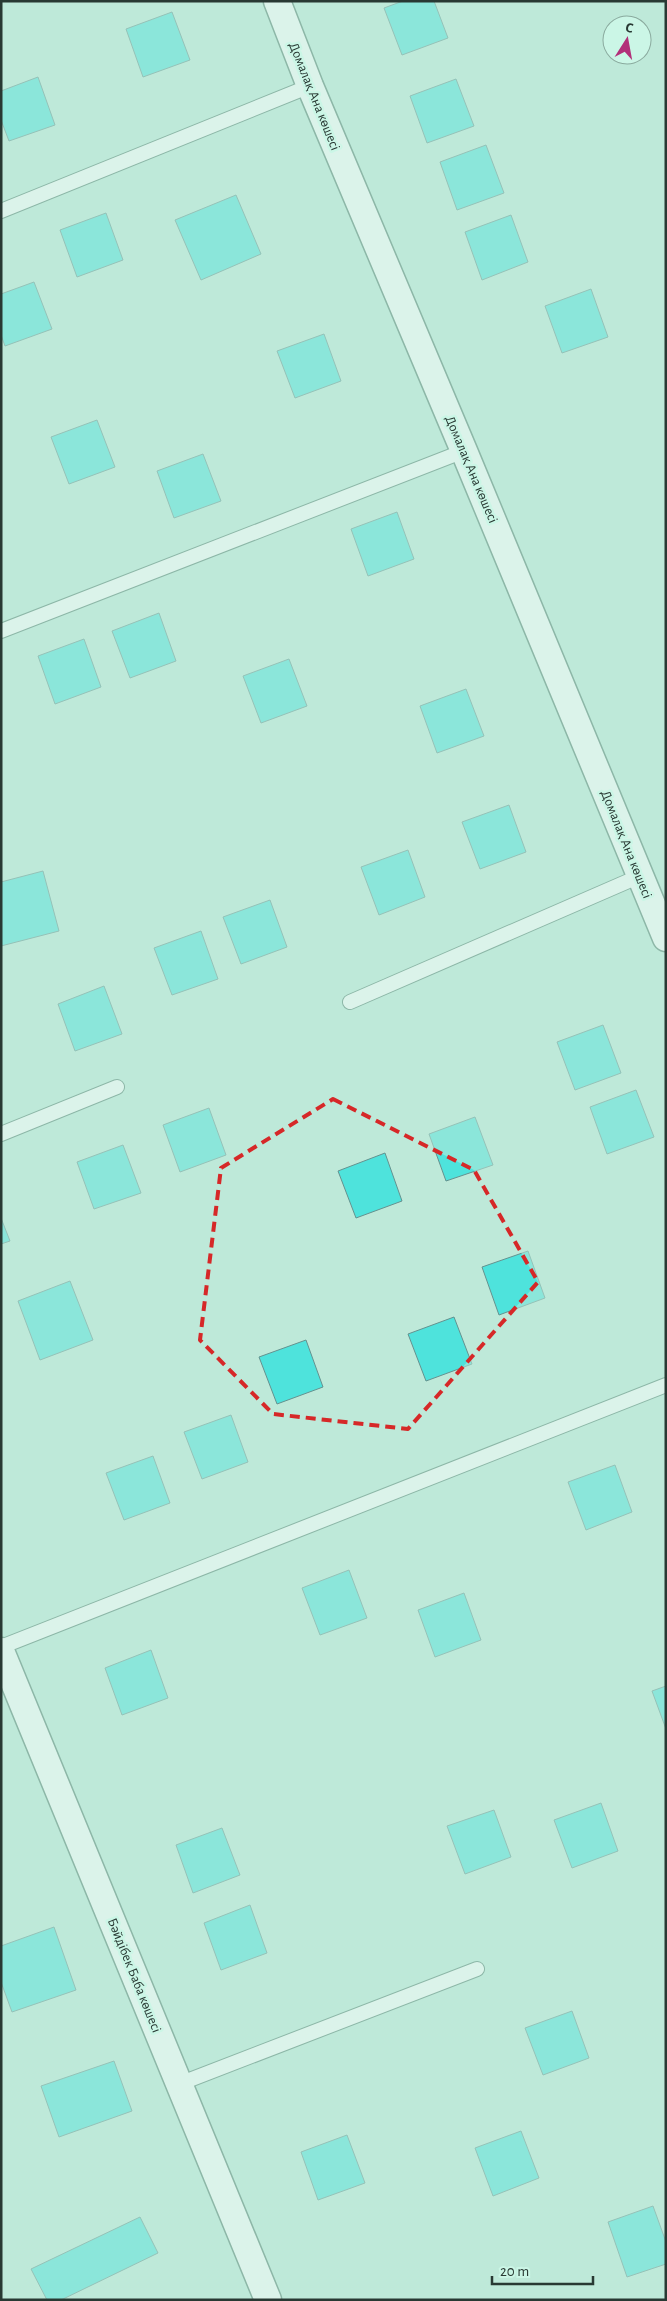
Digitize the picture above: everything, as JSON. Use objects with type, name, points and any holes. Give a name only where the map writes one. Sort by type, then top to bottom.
[{"type":"street","name":"Домалақ Ана көшесі","points":[[277,1],[310,86],[666,938]]},
{"type":"street","name":"Бәйдібек Баба көшесі","points":[[1,1651],[268,2300]]},
{"type":"lane","points":[[1,211],[310,86]]},
{"type":"lane","points":[[1,631],[464,451]]},
{"type":"lane","points":[[350,1002],[640,876]]},
{"type":"lane","points":[[1,1134],[117,1087]]},
{"type":"lane","points":[[1,1647],[666,1386]]},
{"type":"lane","points":[[179,2084],[477,1969]]},
{"type":"highlighted area","points":[[333,1099],[474,1170],[538,1282],[408,1429],[273,1414],[200,1340],[221,1168]]},
{"type":"building","points":[[403,1],[434,1],[448,38],[402,55],[384,8]]},
{"type":"building","points":[[172,12],[190,60],[143,77],[126,29]]},
{"type":"building","points":[[38,77],[55,125],[9,141],[1,120],[1,91]]},
{"type":"building","points":[[456,79],[474,126],[427,143],[410,96]]},
{"type":"building","points":[[486,145],[504,193],[457,210],[440,162]]},
{"type":"building","points":[[236,195],[261,254],[201,280],[175,220]]},
{"type":"building","points":[[106,213],[123,260],[77,277],[60,230]]},
{"type":"building","points":[[511,215],[528,262],[482,280],[465,232]]},
{"type":"building","points":[[34,282],[52,329],[5,346],[1,335],[1,294]]},
{"type":"building","points":[[591,289],[608,337],[562,353],[545,306]]},
{"type":"building","points":[[324,334],[341,381],[295,398],[277,351]]},
{"type":"building","points":[[97,420],[115,467],[69,484],[51,437]]},
{"type":"building","points":[[203,454],[221,501],[174,518],[157,471]]},
{"type":"building","points":[[397,512],[414,559],[368,576],[351,529]]},
{"type":"building","points":[[159,613],[176,661],[130,678],[112,631]]},
{"type":"building","points":[[84,639],[101,687],[55,704],[38,656]]},
{"type":"building","points":[[289,659],[307,706],[261,723],[243,676]]},
{"type":"building","points":[[466,689],[484,736],[437,753],[420,706]]},
{"type":"building","points":[[509,805],[526,852],[480,869],[462,822]]},
{"type":"building","points":[[408,850],[425,897],[379,915],[361,867]]},
{"type":"building","points":[[43,871],[59,931],[1,946],[1,882]]},
{"type":"building","points":[[270,900],[287,947],[241,964],[223,917]]},
{"type":"building","points":[[201,931],[218,979],[172,995],[154,948]]},
{"type":"building","points":[[104,986],[122,1034],[75,1051],[58,1004]]},
{"type":"building","points":[[603,1025],[621,1073],[575,1090],[557,1042]]},
{"type":"building","points":[[636,1090],[654,1137],[607,1154],[590,1107]]},
{"type":"building","points":[[209,1108],[226,1155],[180,1172],[163,1125]]},
{"type":"building","points":[[475,1117],[493,1165],[446,1181],[429,1134]]},
{"type":"building","points":[[123,1145],[141,1193],[94,1209],[77,1162]]},
{"type":"building","points":[[385,1153],[402,1201],[356,1218],[338,1171]]},
{"type":"building","points":[[1,1218],[10,1241],[1,1244]]},
{"type":"building","points":[[528,1251],[545,1298],[499,1315],[482,1267]]},
{"type":"building","points":[[70,1281],[93,1340],[40,1360],[18,1301]]},
{"type":"building","points":[[454,1317],[472,1364],[426,1381],[408,1334]]},
{"type":"building","points":[[306,1340],[323,1387],[277,1404],[259,1357]]},
{"type":"building","points":[[231,1415],[248,1462],[202,1479],[184,1432]]},
{"type":"building","points":[[153,1456],[170,1503],[124,1520],[106,1473]]},
{"type":"building","points":[[615,1465],[632,1512],[586,1530],[568,1482]]},
{"type":"building","points":[[349,1570],[367,1618],[320,1635],[302,1588]]},
{"type":"building","points":[[464,1593],[481,1640],[435,1657],[418,1610]]},
{"type":"building","points":[[151,1650],[168,1698],[122,1715],[105,1668]]},
{"type":"building","points":[[666,1686],[666,1729],[652,1691]]},
{"type":"building","points":[[601,1803],[618,1851],[572,1868],[554,1820]]},
{"type":"building","points":[[494,1810],[511,1857],[465,1874],[447,1826]]},
{"type":"building","points":[[222,1828],[240,1875],[193,1893],[176,1845]]},
{"type":"building","points":[[250,1905],[267,1953],[221,1970],[204,1923]]},
{"type":"building","points":[[54,1927],[76,1990],[12,2012],[1,1982],[1,1946]]},
{"type":"building","points":[[572,2011],[589,2058],[543,2075],[525,2028]]},
{"type":"building","points":[[114,2061],[132,2111],[59,2137],[41,2086]]},
{"type":"building","points":[[521,2131],[539,2178],[493,2196],[475,2148]]},
{"type":"building","points":[[347,2135],[365,2183],[318,2200],[301,2152]]},
{"type":"building","points":[[653,2206],[666,2242],[666,2264],[627,2277],[608,2222]]},
{"type":"building","points":[[140,2217],[158,2253],[61,2300],[47,2300],[31,2269]]}]
